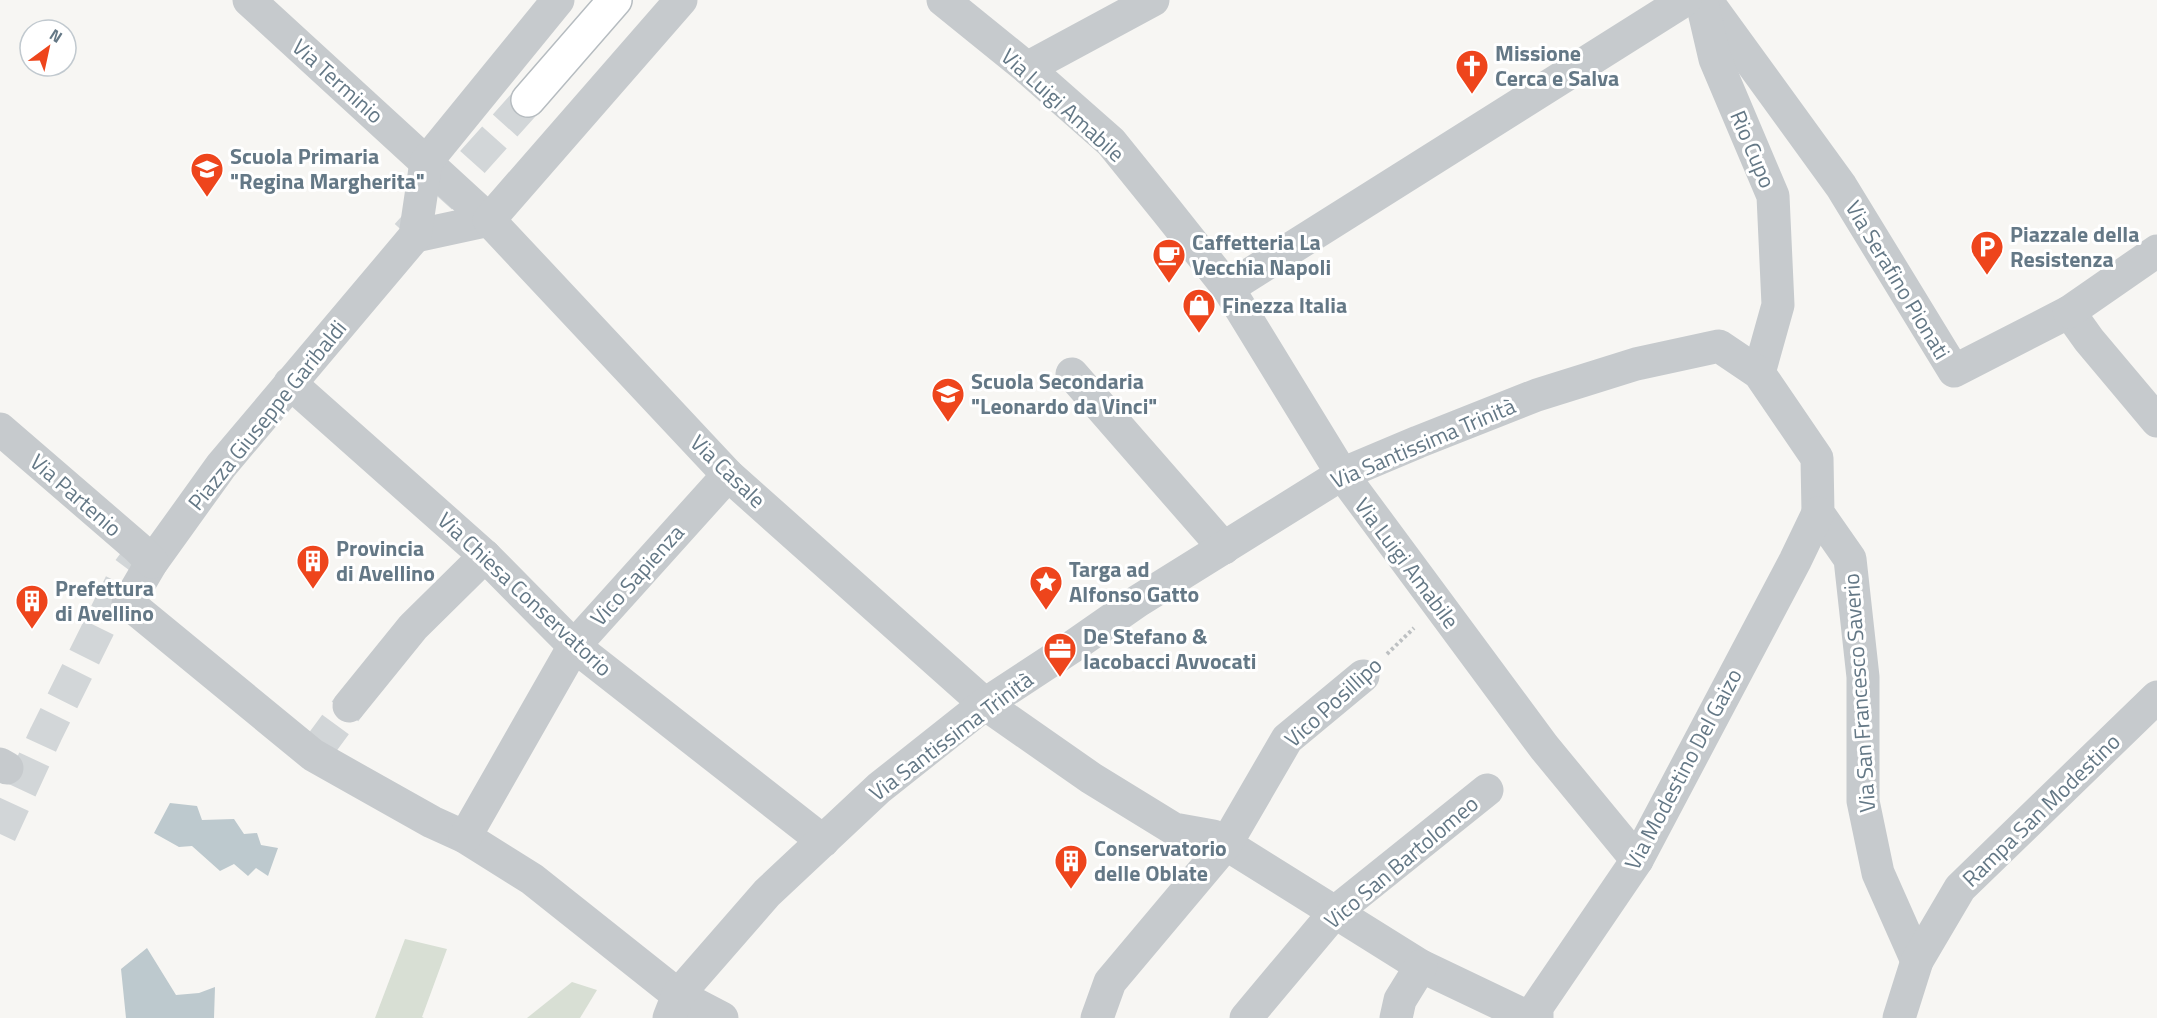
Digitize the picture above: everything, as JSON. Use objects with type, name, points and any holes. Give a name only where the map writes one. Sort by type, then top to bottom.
[{"type":"street","name":"Via Terminio","points":[[249,0],[426,162]]},
{"type":"street","points":[[558,0],[426,162],[415,236],[489,219],[681,0]]},
{"type":"street","points":[[528,100],[615,0]]},
{"type":"street","name":"Via Luigi Amabile","points":[[943,0],[1027,68],[1112,142],[1228,288],[1342,474],[1544,747],[1637,860]]},
{"type":"street","points":[[1027,68],[1153,0]]},
{"type":"street","points":[[1228,288],[1685,0]]},
{"type":"street","name":"Rio Cupo","points":[[1702,0],[1715,59],[1773,196],[1778,304],[1759,373]]},
{"type":"street","name":"Via Serafino Pionati","points":[[1706,0],[1841,186],[1954,371],[2069,312],[2157,251]]},
{"type":"street","points":[[426,162],[489,219]]},
{"type":"street","name":"Via Casale","points":[[489,219],[728,475],[985,704],[1091,778],[1174,829],[1213,836],[1421,966],[1530,1018]]},
{"type":"street","name":"Piazza Giuseppe Garibaldi","points":[[415,236],[221,466],[152,562],[128,603],[314,754],[432,822],[465,837]]},
{"type":"street","points":[[2069,312],[2089,340],[2157,421]]},
{"type":"street","name":"Via Santissima Trinità","points":[[673,1007],[767,893],[879,788],[985,704],[1072,648],[1138,601],[1342,474],[1537,395],[1636,364],[1719,346],[1759,373]]},
{"type":"street","points":[[1759,373],[1817,458],[1818,513]]},
{"type":"street","points":[[1072,374],[1224,548]]},
{"type":"street","name":"Via Chiesa Conservatorio","points":[[290,383],[485,556],[574,646],[823,841]]},
{"type":"street","name":"Via Partenio","points":[[0,429],[152,562]]},
{"type":"street","name":"Vico Sapienza","points":[[465,837],[574,646],[728,475]]},
{"type":"street","name":"Via Modestino Del Gaizo","points":[[1537,1018],[1537,1007],[1637,860],[1795,561],[1818,513]]},
{"type":"street","name":"Via San Francesco Saverio","points":[[1818,513],[1850,559],[1863,677],[1863,801],[1878,873],[1917,961]]},
{"type":"street","points":[[349,706],[413,627],[485,556]]},
{"type":"street","name":"Vico Posillipo","points":[[1097,1018],[1110,982],[1226,844],[1287,739],[1363,676]]},
{"type":"street","name":"Rampa San Modestino","points":[[1899,1018],[1917,961],[1960,888],[2157,697]]},
{"type":"street","name":"Vico San Bartolomeo","points":[[1246,1018],[1335,912],[1487,790]]},
{"type":"street","points":[[465,837],[532,879],[673,1007],[722,1018]]},
{"type":"street","points":[[1396,1018],[1400,1000],[1421,966]]},
{"type":"path","name":"Vico Posillipo","points":[[1363,676],[1439,606]]},
{"type":"shaded area","points":[[170,803],[197,806],[202,820],[234,819],[244,834],[257,833],[261,845],[278,848],[268,876],[256,868],[248,876],[234,864],[220,871],[192,846],[179,847],[154,833]]},
{"type":"shaded area","points":[[405,939],[447,949],[422,1017],[424,1018],[375,1018]]},
{"type":"shaded area","points":[[147,948],[176,995],[199,993],[215,987],[214,1018],[126,1018],[121,969]]},
{"type":"shaded area","points":[[572,982],[597,990],[580,1018],[527,1018]]},
{"type":"tunnel","points":[[407,235],[528,100]]},
{"type":"tunnel","points":[[0,834],[46,734],[125,575],[154,536]]},
{"type":"tunnel","points":[[316,751],[349,706]]},
{"type":"place","name":"Missione Cerca e Salva","points":[[1472,95]]},
{"type":"place","name":"Scuola Primaria \"Regina Margherita\"","points":[[207,198]]},
{"type":"place","name":"Piazzale della Resistenza","points":[[1987,276]]},
{"type":"place","name":"Caffetteria La Vecchia Napoli","points":[[1169,284]]},
{"type":"place","name":"Finezza Italia","points":[[1199,334]]},
{"type":"place","name":"Scuola Secondaria \"Leonardo da Vinci\"","points":[[948,423]]},
{"type":"place","name":"Provincia di Avellino","points":[[313,590]]},
{"type":"place","name":"Targa ad Alfonso Gatto","points":[[1046,611]]},
{"type":"place","name":"Prefettura di Avellino","points":[[32,630]]},
{"type":"place","name":"De Stefano & Iacobacci Avvocati","points":[[1060,678]]},
{"type":"place","name":"Conservatorio delle Oblate","points":[[1071,890]]}]
